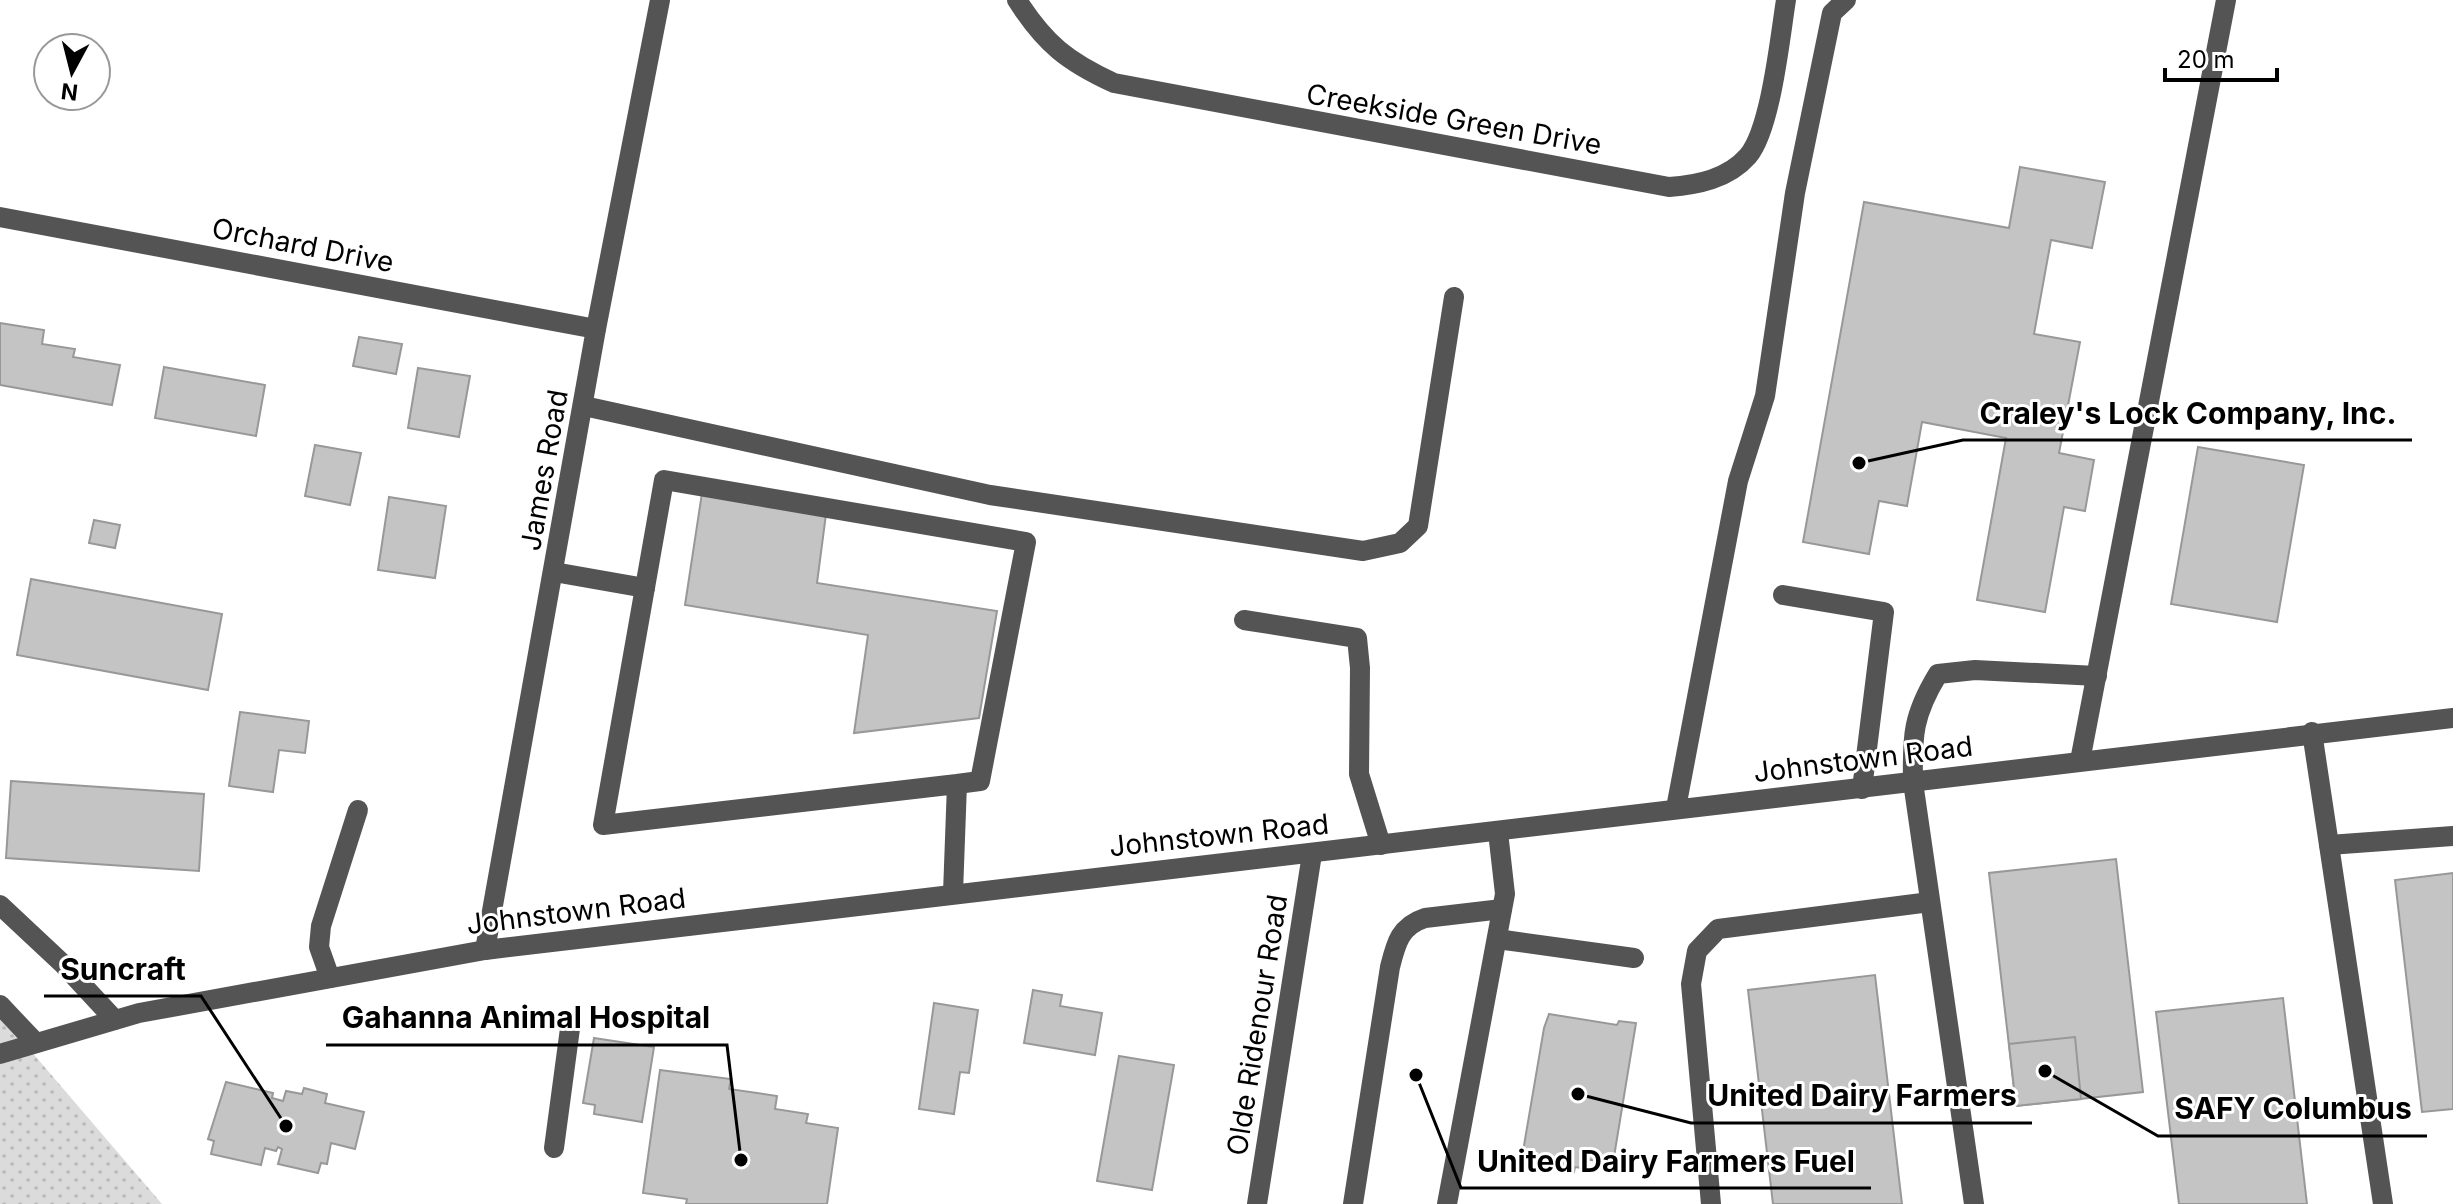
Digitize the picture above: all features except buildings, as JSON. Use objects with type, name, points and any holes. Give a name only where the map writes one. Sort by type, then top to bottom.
[{"type":"street","name":"James Road","points":[[485,950],[596,329],[660,0]]},
{"type":"street","name":"Creekside Green Drive","points":[[1017,0],[1053,49],[1079,67],[1114,83],[1669,187],[1696,186],[1723,174],[1748,156],[1769,100],[1786,0]]},
{"type":"street","points":[[1676,808],[1738,481],[1765,396],[1795,193],[1832,13],[1846,0]]},
{"type":"street","points":[[2080,761],[2226,0]]},
{"type":"street","name":"Orchard Drive","points":[[0,217],[596,329]]},
{"type":"street","points":[[584,406],[990,495],[1363,551],[1400,543],[1418,526],[1454,297]]},
{"type":"street","points":[[664,480],[1026,542],[980,781],[957,784],[603,825],[664,480]]},
{"type":"street","points":[[554,572],[645,588]]},
{"type":"street","points":[[1783,595],[1884,612],[1862,789]]},
{"type":"street","points":[[1244,620],[1357,638],[1360,668],[1359,774],[1381,845]]},
{"type":"street","points":[[1974,1204],[1913,782],[1912,727],[1921,701],[1938,674],[1975,670],[2097,676]]},
{"type":"street","name":"Johnstown Road","points":[[0,1054],[115,1020],[485,950],[953,893],[1498,832],[1676,808],[1862,789],[2312,732],[2453,718]]},
{"type":"street","points":[[2312,732],[2383,1204]]},
{"type":"street","points":[[953,893],[957,784]]},
{"type":"street","points":[[330,978],[319,947],[321,926],[353,834],[358,810]]},
{"type":"street","points":[[1447,1204],[1505,894],[1498,832]]},
{"type":"street","points":[[2329,845],[2453,836]]},
{"type":"street","name":"Olde Ridenour Road","points":[[1257,1204],[1312,854]]},
{"type":"street","points":[[1711,1204],[1691,984],[1697,951],[1718,929],[1930,902]]},
{"type":"street","points":[[0,905],[63,964],[115,1020]]},
{"type":"street","points":[[1353,1204],[1390,967],[1399,934],[1425,918],[1502,909]]},
{"type":"street","points":[[1497,939],[1634,958]]},
{"type":"street","points":[[0,1005],[36,1043]]},
{"type":"street","points":[[554,1148],[570,1056],[571,1021]]},
{"type":"shaded area","points":[[0,1015],[162,1204],[0,1204]]},
{"type":"place","name":"Craley's Lock Company, Inc.","points":[[1859,463]]},
{"type":"place","name":"SAFY Columbus","points":[[2045,1071]]},
{"type":"place","name":"United Dairy Farmers Fuel","points":[[1416,1075]]},
{"type":"place","name":"United Dairy Farmers","points":[[1578,1094]]},
{"type":"place","name":"Suncraft","points":[[286,1126]]},
{"type":"place","name":"Gahanna Animal Hospital","points":[[741,1160]]}]
